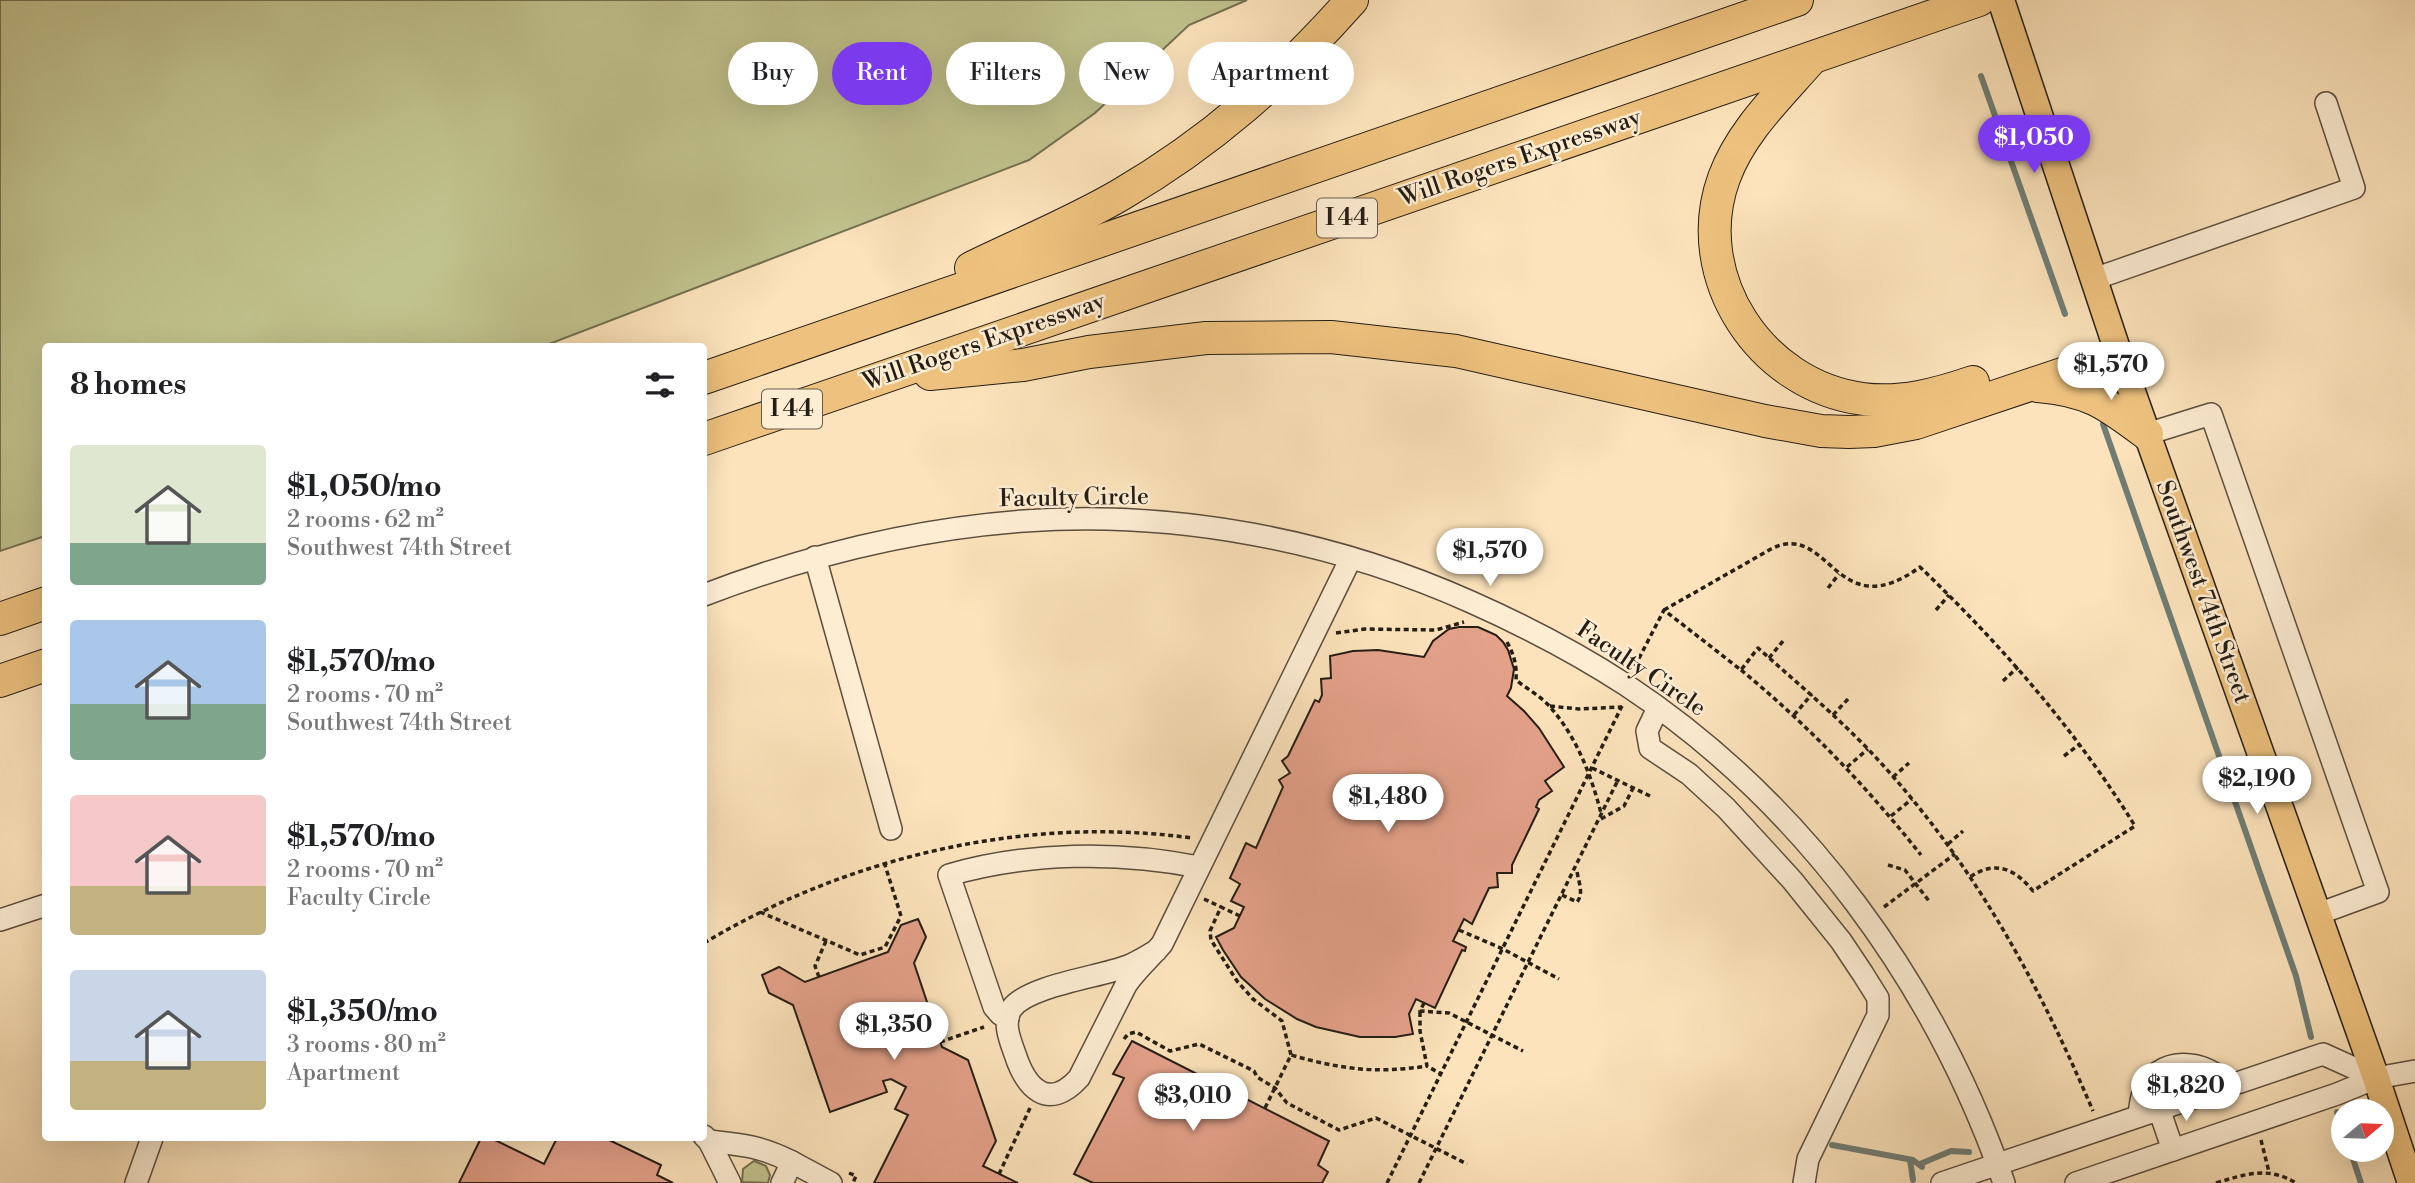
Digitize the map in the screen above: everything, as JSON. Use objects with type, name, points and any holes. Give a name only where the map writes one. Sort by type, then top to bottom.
[{"type":"highway","points":[[846,329],[1118,196],[1187,152],[1282,75],[1352,0]]},
{"type":"highway","points":[[1736,0],[1783,4]]},
{"type":"highway","name":"Will Rogers Expressway","points":[[707,438],[1979,0]]},
{"type":"highway","name":"I 44","points":[[707,377],[1783,4]]},
{"type":"highway","points":[[1813,57],[1750,130],[1733,155],[1723,180],[1715,226],[1717,260],[1726,293],[1746,328],[1773,358],[1809,382],[1834,392],[1861,399],[1887,401],[1921,397],[2116,345]]},
{"type":"highway","points":[[880,378],[1023,365],[1089,352],[1206,338],[1331,337],[1395,342],[1506,360],[1765,421],[1821,431],[1849,432],[1874,431],[1916,423],[2029,385],[2116,345]]},
{"type":"highway","points":[[2029,385],[2068,388],[2094,397],[2147,433]]},
{"type":"highway","points":[[0,619],[42,604]]},
{"type":"highway","points":[[0,681],[42,666]]},
{"type":"main road","name":"Southwest 74th Street","points":[[2001,0],[2116,345],[2411,1183]]},
{"type":"street","points":[[2094,279],[2354,188],[2326,103]]},
{"type":"street","points":[[2147,433],[2211,414],[2378,892],[2318,914]]},
{"type":"street","name":"Faculty Circle","points":[[707,594],[779,568],[885,541],[957,528],[1026,521],[1097,519],[1222,529],[1304,545],[1429,583],[1533,630],[1604,672],[1658,708],[1713,751],[1759,795],[1816,855],[1861,910],[1928,1012],[1967,1092],[2000,1174]]},
{"type":"street","points":[[816,557],[891,830]]},
{"type":"street","points":[[998,1021],[1009,1036],[1021,1073],[1032,1088],[1047,1094],[1065,1090],[1079,1078],[1126,985],[1162,944],[1351,558]]},
{"type":"street","points":[[1658,708],[1647,731],[1650,748],[1689,774],[1763,847],[1841,941],[1878,998],[1878,1015],[1808,1159],[1804,1183]]},
{"type":"street","points":[[998,1021],[1000,1014],[994,1007],[949,875],[972,869],[1039,860],[1099,857],[1149,859],[1199,867]]},
{"type":"street","points":[[0,920],[42,906]]},
{"type":"street","points":[[998,1021],[1018,1002],[1032,994],[1129,966],[1156,951]]},
{"type":"street","points":[[1942,1183],[2000,1174],[2100,1129],[2323,1054],[2376,1078]]},
{"type":"street","points":[[2173,1150],[2149,1113],[2143,1093],[2150,1081],[2160,1072],[2185,1063],[2212,1069],[2229,1086]]},
{"type":"street","points":[[2076,1183],[2337,1094],[2376,1078],[2415,1071]]},
{"type":"street","points":[[707,1138],[766,1150],[831,1183]]},
{"type":"street","points":[[707,1140],[730,1183]]},
{"type":"street","points":[[136,1183],[151,1141]]},
{"type":"street","points":[[782,1183],[792,1162]]},
{"type":"path","points":[[1632,673],[1664,610],[1787,542],[1805,546],[1839,574],[1863,585],[1894,584],[1920,567],[2018,667],[2080,744],[2135,826],[2033,891],[2022,877],[2011,870],[1983,870],[1970,877]]},
{"type":"path","points":[[1828,588],[1839,574]]},
{"type":"path","points":[[1936,610],[1950,595]]},
{"type":"path","points":[[1664,610],[1794,715],[1847,767],[1891,816],[1921,855]]},
{"type":"path","points":[[1334,634],[1365,629],[1436,629],[1465,622],[1472,623]]},
{"type":"path","points":[[1501,636],[1514,656],[1516,680],[1550,706],[1578,751],[1589,773],[1602,815]]},
{"type":"path","points":[[1769,658],[1783,641]]},
{"type":"path","points":[[1741,670],[1759,648],[1812,694],[1868,749],[1948,845],[2019,954],[2050,1012],[2100,1129]]},
{"type":"path","points":[[2003,681],[2018,667]]},
{"type":"path","points":[[1794,715],[1812,694]]},
{"type":"path","points":[[1833,715],[1848,699]]},
{"type":"path","points":[[1387,1183],[1625,701]]},
{"type":"path","points":[[1550,706],[1579,709],[1622,707]]},
{"type":"path","points":[[2064,756],[2080,744]]},
{"type":"path","points":[[1847,767],[1868,749]]},
{"type":"path","points":[[1893,777],[1909,762]]},
{"type":"path","points":[[1592,768],[1650,796]]},
{"type":"path","points":[[1419,1183],[1618,780]]},
{"type":"path","points":[[1599,822],[1624,806],[1633,788]]},
{"type":"path","points":[[1891,816],[1912,799]]},
{"type":"path","points":[[1948,845],[1964,831]]},
{"type":"path","points":[[1878,912],[1955,855]]},
{"type":"path","points":[[760,912],[860,955],[885,947],[901,916],[884,865]]},
{"type":"path","points":[[1888,865],[1905,870],[1928,901]]},
{"type":"path","points":[[1562,895],[1577,902],[1580,899],[1577,867]]},
{"type":"path","points":[[1240,916],[1221,907],[1210,931],[1211,940],[1237,981],[1253,999],[1282,1021],[1291,1055],[1265,1108]]},
{"type":"path","points":[[1459,930],[1503,949],[1559,979]]},
{"type":"path","points":[[819,977],[815,966],[826,941]]},
{"type":"path","points":[[1424,1003],[1420,1012],[1420,1031],[1427,1066]]},
{"type":"path","points":[[1420,1012],[1449,1013],[1523,1051]]},
{"type":"path","points":[[940,1042],[998,1021]]},
{"type":"path","points":[[1124,1039],[1128,1034],[1136,1032],[1170,1051],[1199,1044],[1254,1070],[1257,1077],[1275,1088],[1287,1103],[1339,1130],[1376,1118],[1467,1164]]},
{"type":"path","points":[[1291,1055],[1362,1071],[1427,1066],[1441,1074]]},
{"type":"path","points":[[999,1174],[1031,1106]]},
{"type":"path","points":[[2256,1122],[2269,1172]]},
{"type":"path","points":[[2216,1183],[2247,1174],[2269,1172],[2296,1183]]},
{"type":"green space","points":[[0,0],[1247,0],[1189,25],[1171,42],[1079,42],[1079,105],[1104,105],[1029,160],[552,343],[42,343],[42,537],[0,551]]},
{"type":"green space","points":[[754,1161],[766,1166],[770,1175],[768,1183],[742,1182],[743,1169]]},
{"type":"building","points":[[1478,627],[1496,635],[1503,642],[1514,669],[1507,696],[1539,728],[1564,767],[1545,781],[1552,791],[1539,800],[1536,807],[1539,809],[1512,865],[1512,873],[1497,873],[1498,887],[1489,888],[1472,924],[1464,919],[1453,941],[1466,947],[1465,951],[1462,950],[1435,1008],[1416,999],[1409,1014],[1413,1034],[1360,1037],[1316,1027],[1297,1019],[1265,999],[1241,977],[1223,950],[1216,937],[1234,928],[1244,907],[1231,901],[1240,884],[1230,878],[1246,843],[1256,848],[1283,787],[1279,780],[1290,773],[1282,761],[1288,756],[1315,700],[1319,702],[1322,695],[1321,679],[1331,678],[1330,656],[1353,651],[1378,650],[1424,657],[1433,641],[1449,629]]},
{"type":"building","points":[[918,919],[926,937],[914,963],[942,1047],[968,1060],[996,1141],[983,1166],[1018,1183],[874,1183],[908,1115],[895,1109],[906,1087],[891,1079],[883,1081],[887,1092],[830,1112],[793,1005],[769,993],[762,975],[779,967],[805,982],[888,952],[901,925]]},
{"type":"building","points":[[1132,1041],[1329,1141],[1318,1165],[1328,1172],[1322,1183],[1093,1183],[1074,1174],[1124,1078],[1113,1074]]},
{"type":"building","points":[[480,1141],[497,1141],[544,1164],[556,1141],[611,1141],[661,1165],[657,1175],[673,1183],[459,1183]]},
{"type":"waterway","points":[[1981,76],[2065,314]]},
{"type":"waterway","points":[[2103,424],[2296,976],[2311,1037]]},
{"type":"waterway","points":[[1832,1145],[1913,1160],[1922,1167]]},
{"type":"waterway","points":[[1920,1164],[1951,1151],[1969,1152]]},
{"type":"waterway","points":[[1910,1160],[1913,1180]]},
{"type":"waterway","points":[[2354,1162],[2361,1183]]}]
